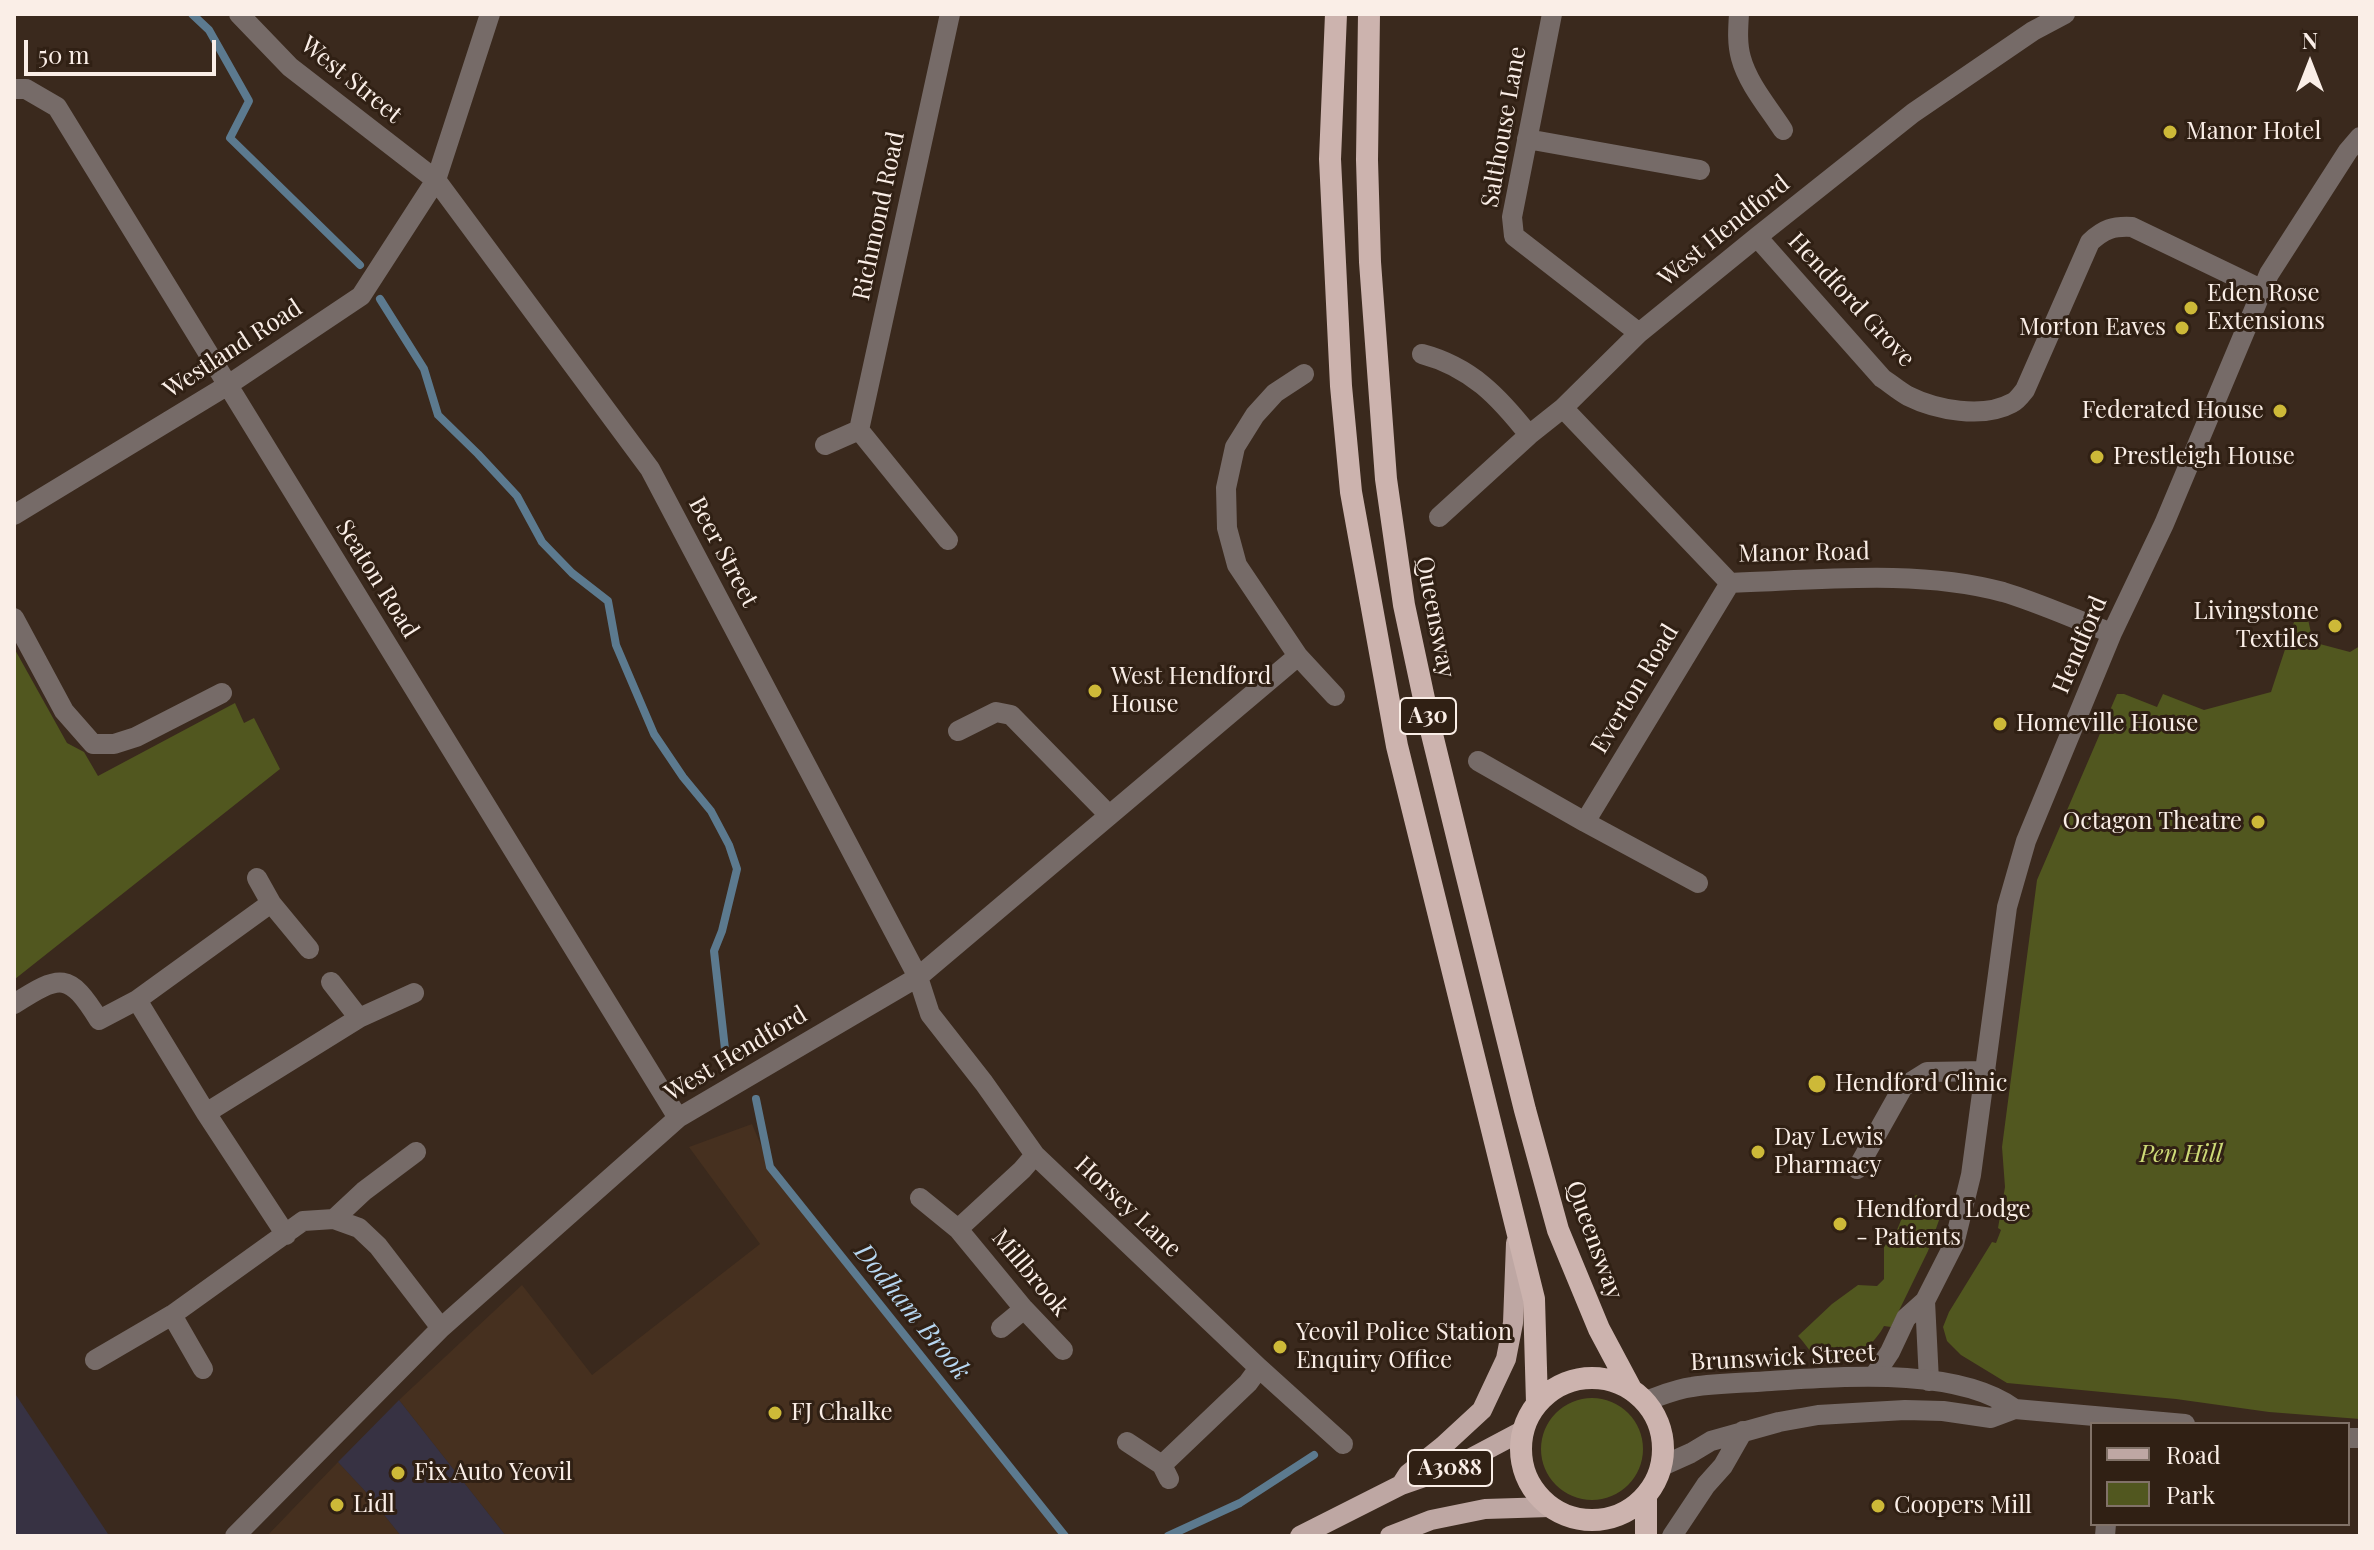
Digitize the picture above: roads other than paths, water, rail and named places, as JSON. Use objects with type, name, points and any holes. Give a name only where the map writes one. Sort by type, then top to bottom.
[{"type":"highway","name":"A30","points":[[1336,14],[1330,159],[1340,371],[1351,492],[1397,746],[1534,1299],[1537,1403]]},
{"type":"highway","name":"Queensway","points":[[1369,14],[1367,160],[1370,262],[1385,466],[1404,605],[1460,851],[1558,1230],[1599,1329],[1638,1395]]},
{"type":"highway","points":[[1557,1511],[1586,1520],[1609,1519],[1629,1510],[1646,1496],[1656,1482],[1662,1466],[1663,1438],[1654,1412],[1638,1395],[1613,1380],[1592,1377],[1571,1380],[1552,1389],[1537,1403],[1522,1431],[1521,1456],[1528,1481],[1537,1496],[1557,1511],[1575,1536]]},
{"type":"highway","points":[[1646,1496],[1646,1536]]},
{"type":"main road","points":[[1401,1485],[1408,1474],[1482,1410],[1506,1359],[1513,1323],[1517,1230]]},
{"type":"main road","name":"A3088","points":[[1300,1536],[1401,1485],[1456,1466],[1522,1431]]},
{"type":"main road","name":"A3088","points":[[1390,1536],[1431,1520],[1485,1509],[1557,1511]]},
{"type":"street","name":"West Street","points":[[239,14],[290,67],[436,180]]},
{"type":"street","name":"Westland Road","points":[[14,515],[228,385],[361,296],[436,180],[490,14]]},
{"type":"street","name":"Richmond Road","points":[[859,430],[950,14]]},
{"type":"street","name":"Salthouse Lane","points":[[1552,14],[1512,217],[1514,236],[1639,333]]},
{"type":"street","points":[[1739,14],[1741,59],[1783,130]]},
{"type":"street","name":"West Hendford","points":[[1439,517],[1563,408],[1639,333],[1757,237],[2031,23],[2065,14]]},
{"type":"street","name":"Seaton Road","points":[[14,89],[26,89],[57,107],[678,1118]]},
{"type":"street","name":"Hendford","points":[[1874,1376],[1890,1352],[1906,1318],[1925,1301],[1954,1244],[1971,1175],[2007,907],[2022,854],[2112,633],[2164,524],[2269,274],[2360,137]]},
{"type":"street","points":[[1527,139],[1700,170]]},
{"type":"street","name":"Beer Street","points":[[436,180],[650,469],[918,977]]},
{"type":"street","name":"Hendford Grove","points":[[1757,237],[1882,378],[1907,395],[1935,406],[1969,411],[1991,410],[2014,403],[2025,390],[2090,242],[2102,231],[2115,226],[2132,227],[2263,290]]},
{"type":"street","points":[[1422,354],[1446,360],[1493,393],[1529,435]]},
{"type":"street","points":[[1304,374],[1275,393],[1255,415],[1235,447],[1226,488],[1227,528],[1237,565],[1298,656],[1335,696]]},
{"type":"street","name":"Manor Road","points":[[1563,408],[1730,583],[1880,578],[1945,582],[2003,592],[2112,633]]},
{"type":"street","points":[[825,445],[859,430],[948,540]]},
{"type":"street","name":"Everton Road","points":[[1585,822],[1730,583]]},
{"type":"street","points":[[14,618],[64,711],[93,744],[114,744],[136,737],[222,693]]},
{"type":"street","name":"West Hendford","points":[[235,1536],[441,1328],[678,1118],[918,977],[1298,656]]},
{"type":"street","points":[[958,731],[996,712],[1011,715],[1108,814]]},
{"type":"street","points":[[1478,761],[1698,883]]},
{"type":"street","points":[[257,878],[271,903],[309,949]]},
{"type":"street","points":[[14,1004],[36,990],[64,982],[76,987],[99,1020],[137,1000],[271,903]]},
{"type":"street","name":"Horsey Lane","points":[[918,977],[930,1014],[1035,1155],[1343,1444]]},
{"type":"street","points":[[331,982],[359,1018]]},
{"type":"street","points":[[206,1113],[359,1018],[414,993]]},
{"type":"street","points":[[137,1000],[286,1235]]},
{"type":"street","points":[[1857,1169],[1903,1087],[1927,1072],[1986,1071]]},
{"type":"street","points":[[334,1219],[364,1191],[416,1152]]},
{"type":"street","name":"Millbrook","points":[[958,1229],[1035,1155]]},
{"type":"street","name":"Millbrook","points":[[920,1198],[958,1229],[1024,1309],[1063,1350]]},
{"type":"street","points":[[95,1360],[172,1315],[303,1221],[334,1219],[359,1228],[378,1246],[441,1328]]},
{"type":"street","name":"Hendford","points":[[1925,1301],[1929,1381]]},
{"type":"street","points":[[1001,1328],[1024,1309]]},
{"type":"street","points":[[172,1315],[203,1369]]},
{"type":"street","points":[[1127,1442],[1165,1472],[1259,1368]]},
{"type":"street","name":"Brunswick Street","points":[[1638,1395],[1690,1387],[1874,1376],[1929,1381],[1999,1398],[2015,1409]]},
{"type":"street","points":[[1896,1410],[1929,1381]]},
{"type":"street","name":"Brunswick Street","points":[[1662,1466],[1711,1441],[1818,1415],[1896,1410],[1943,1411],[1991,1418],[2015,1409],[2139,1422]]},
{"type":"street","points":[[1672,1536],[1693,1503],[1723,1466],[1743,1431]]},
{"type":"waterway","name":"Dodham Brook","points":[[192,14],[209,30],[249,101],[230,138],[360,265]]},
{"type":"waterway","name":"Dodham Brook","points":[[380,299],[424,369],[438,415],[517,496],[542,542],[572,573],[608,601],[616,645],[654,734],[711,811],[729,845],[737,869],[714,951],[725,1049]]},
{"type":"waterway","name":"Dodham Brook","points":[[756,1099],[770,1167],[1065,1536]]},
{"type":"waterway","name":"Dodham Brook","points":[[1168,1536],[1240,1503],[1314,1455]]},
{"type":"place","name":"Manor Hotel","points":[[2170,132]]},
{"type":"place","name":"Eden Rose Extensions","points":[[2191,308]]},
{"type":"place","name":"Morton Eaves","points":[[2182,328]]},
{"type":"place","name":"Federated House","points":[[2280,411]]},
{"type":"place","name":"Prestleigh House","points":[[2097,457]]},
{"type":"place","name":"Livingstone Textiles","points":[[2335,626]]},
{"type":"place","name":"West Hendford House","points":[[1095,691]]},
{"type":"place","name":"Homeville House","points":[[2000,724]]},
{"type":"place","name":"Octagon Theatre","points":[[2258,822]]},
{"type":"place","name":"Hendford Clinic","points":[[1817,1084]]},
{"type":"place","name":"Day Lewis Pharmacy","points":[[1758,1152]]},
{"type":"place","name":"Hendford Lodge - Patients","points":[[1840,1224]]},
{"type":"place","name":"Yeovil Police Station Enquiry Office","points":[[1280,1347]]},
{"type":"place","name":"FJ Chalke","points":[[775,1413]]},
{"type":"place","name":"Fix Auto Yeovil","points":[[398,1473]]},
{"type":"place","name":"Lidl","points":[[337,1505]]},
{"type":"place","name":"Coopers Mill","points":[[1878,1506]]},
{"type":"park label","name":"Pen Hill","points":[[2181,1155]]}]
